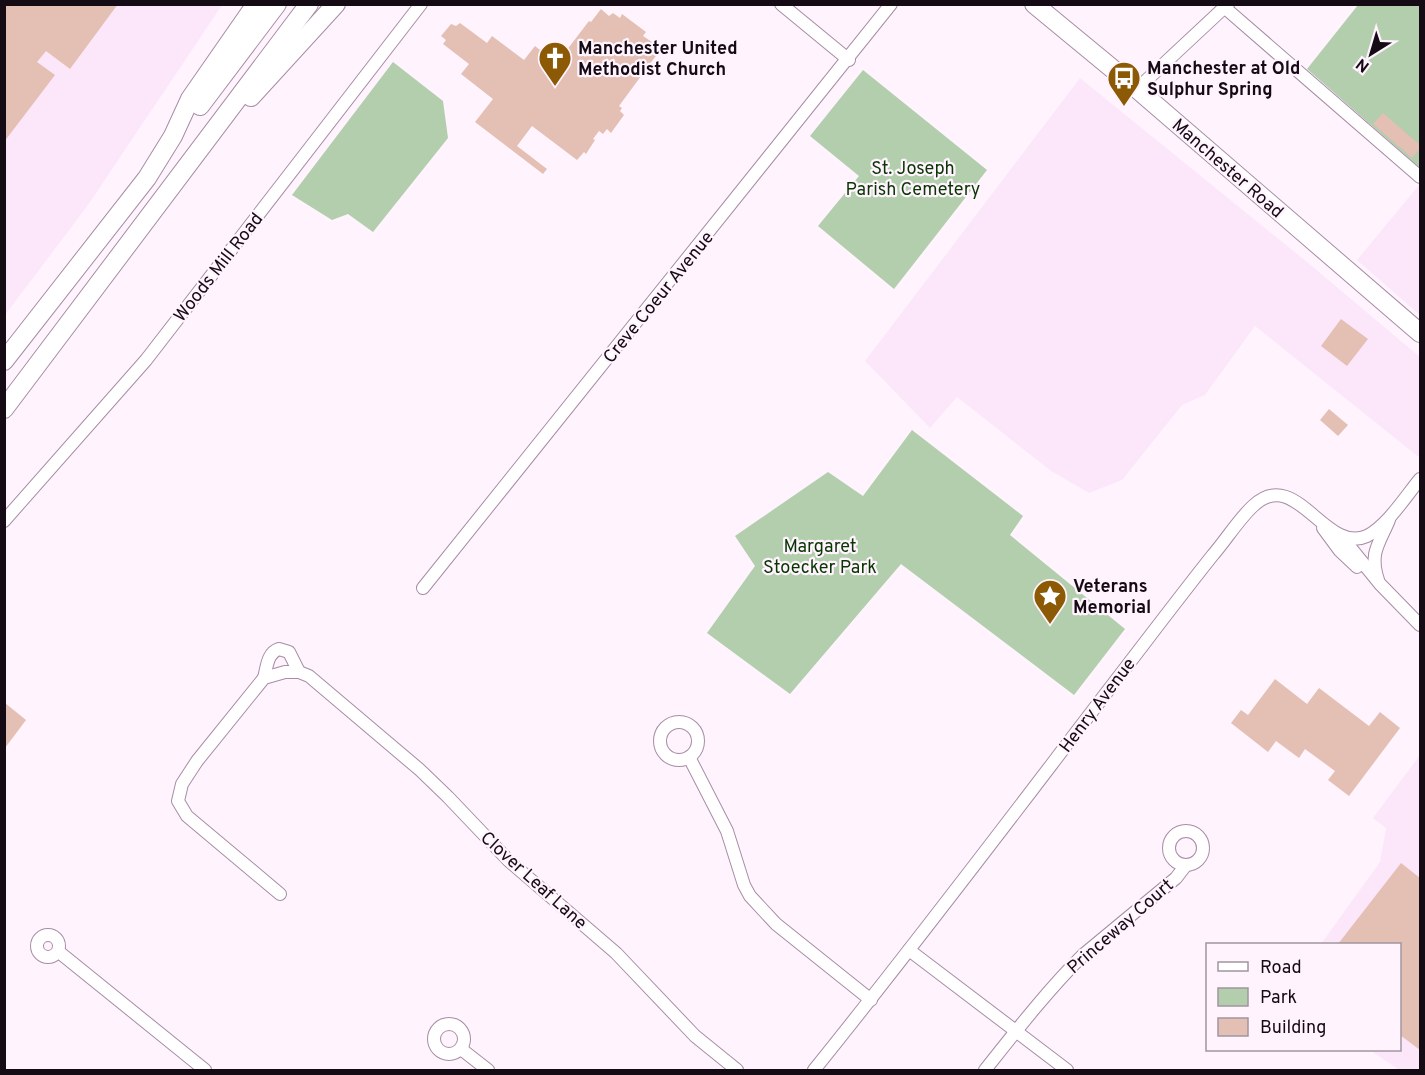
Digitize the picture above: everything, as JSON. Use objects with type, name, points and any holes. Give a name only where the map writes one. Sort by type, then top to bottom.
[{"type":"highway","points":[[4,361],[147,178],[173,136],[190,99],[256,4]]},
{"type":"highway","points":[[173,136],[189,119],[277,4]]},
{"type":"highway","points":[[4,409],[309,4]]},
{"type":"highway","points":[[188,164],[336,4]]},
{"type":"highway","name":"Manchester Road","points":[[1034,4],[1137,89],[1420,333]]},
{"type":"street","name":"Woods Mill Road","points":[[4,522],[146,360],[421,4]]},
{"type":"street","points":[[781,4],[849,60]]},
{"type":"street","name":"Creve Coeur Avenue","points":[[423,588],[849,60],[891,4]]},
{"type":"street","points":[[1137,89],[1226,6],[1420,177]]},
{"type":"street","points":[[1341,536],[1351,539],[1364,537],[1380,526],[1420,479]]},
{"type":"street","name":"Henry Avenue","points":[[814,1071],[1186,589],[1252,507],[1265,497],[1279,496],[1294,501],[1341,536],[1380,584]]},
{"type":"street","points":[[1312,513],[1340,551],[1380,584],[1420,625]]},
{"type":"street","points":[[1380,584],[1374,567],[1374,556],[1392,513]]},
{"type":"street","name":"Clover Leaf Lane","points":[[280,894],[187,816],[178,801],[182,784],[197,761],[264,678],[269,656],[279,649],[289,652],[299,672],[309,676],[420,770],[509,861],[616,952],[695,1036],[737,1071]]},
{"type":"street","points":[[264,678],[285,672],[299,672]]},
{"type":"street","points":[[689,757],[727,831],[744,885],[750,896],[776,924],[871,1000]]},
{"type":"street","name":"Princeway Court","points":[[985,1071],[1015,1032],[1076,962],[1176,878],[1186,865]]},
{"type":"street","points":[[909,950],[1067,1071]]},
{"type":"street","points":[[59,952],[205,1071]]},
{"type":"street","points":[[461,1048],[488,1071]]},
{"type":"shaded area","points":[[5,5],[222,5],[88,205],[5,315]]},
{"type":"shaded area","points":[[1080,78],[1420,357],[1420,458],[1255,326],[1205,395],[1182,405],[1122,480],[1089,493],[1051,471],[957,397],[930,428],[865,361]]},
{"type":"shaded area","points":[[1420,184],[1420,315],[1357,260]]},
{"type":"shaded area","points":[[1420,755],[1420,1070],[1399,1070],[1371,1051],[1401,1051],[1401,943],[1322,943],[1380,862],[1386,828],[1373,818]]},
{"type":"green space","points":[[1358,5],[1420,5],[1420,168],[1307,69]]},
{"type":"green space","points":[[393,62],[443,101],[448,138],[373,232],[348,214],[332,220],[292,195]]},
{"type":"green space","name":"St. Joseph Parish Cemetery","points":[[863,70],[987,170],[894,289],[818,226],[859,176],[810,136]]},
{"type":"green space","name":"Margaret Stoecker Park","points":[[912,430],[1023,516],[1010,535],[1125,629],[1074,695],[901,564],[790,694],[707,633],[755,566],[735,536],[828,472],[863,496]]},
{"type":"building","points":[[4,4],[118,4],[70,69],[46,51],[37,62],[55,75],[4,142]]},
{"type":"building","name":"Manchester United Methodist Church","points":[[601,9],[609,16],[613,13],[620,18],[622,14],[646,32],[643,36],[652,42],[649,46],[658,53],[619,106],[624,115],[611,133],[607,129],[603,134],[599,131],[586,154],[584,152],[577,160],[532,126],[517,146],[547,169],[543,174],[475,122],[493,99],[461,74],[469,64],[443,44],[446,40],[441,36],[451,24],[456,26],[460,23],[487,43],[492,36],[524,60],[535,46],[554,61],[560,53],[563,55]]},
{"type":"building","points":[[1383,113],[1420,145],[1420,149],[1412,158],[1373,124]]},
{"type":"building","points":[[1341,319],[1368,339],[1347,366],[1321,346]]},
{"type":"building","points":[[1329,409],[1348,425],[1338,436],[1320,420]]},
{"type":"building","points":[[1275,679],[1307,704],[1319,688],[1369,726],[1380,712],[1400,728],[1349,796],[1328,780],[1335,771],[1305,749],[1299,758],[1276,741],[1268,752],[1231,723],[1241,710],[1248,715]]},
{"type":"building","points":[[5,703],[26,720],[5,748]]},
{"type":"building","points":[[1401,863],[1420,878],[1420,1050],[1401,1036],[1401,943],[1339,943]]},
{"type":"place","name":"Manchester United Methodist Church","points":[[555,87]]},
{"type":"place","name":"Manchester at Old Sulphur Spring","points":[[1124,107]]},
{"type":"place","name":"Veterans Memorial","points":[[1050,625]]}]
